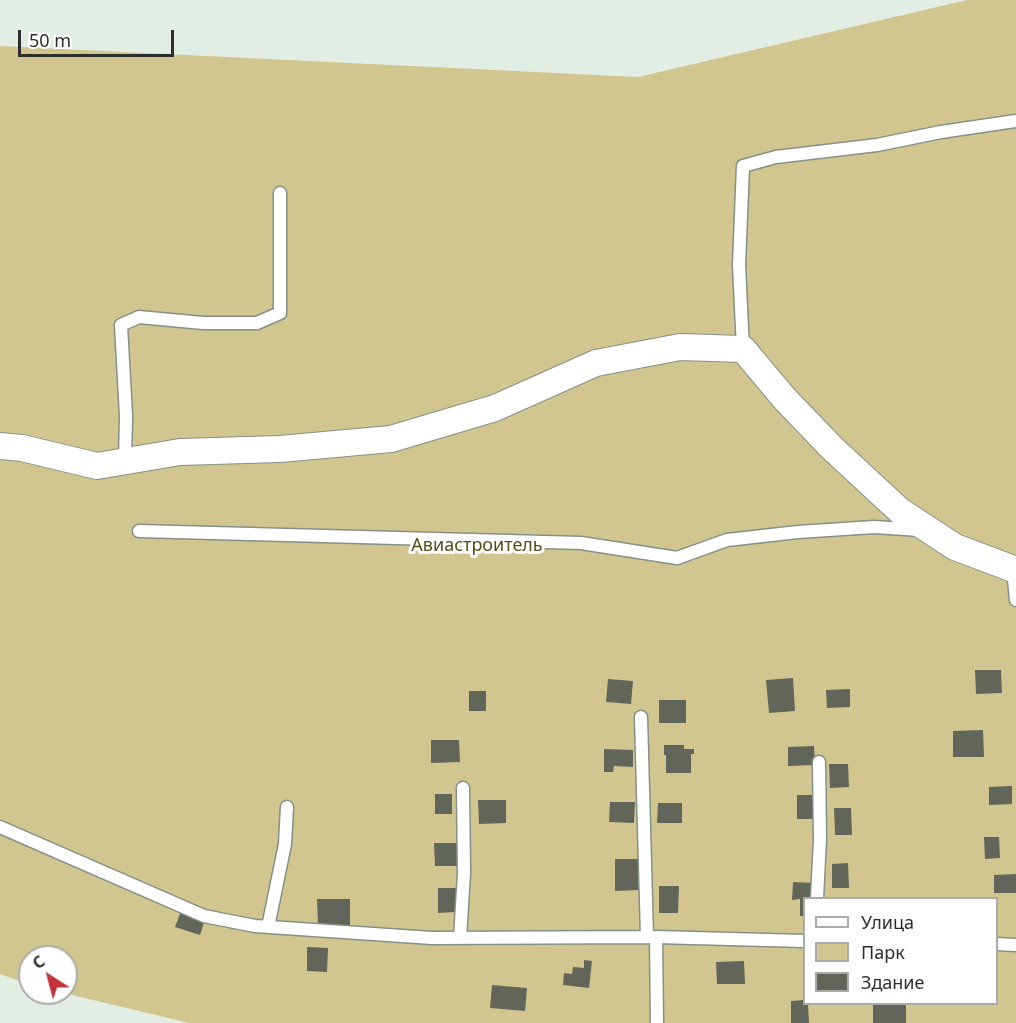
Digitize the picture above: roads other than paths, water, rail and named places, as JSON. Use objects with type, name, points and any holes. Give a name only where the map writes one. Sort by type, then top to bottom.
[{"type":"street","points":[[0,446],[22,448],[98,466],[180,452],[280,449],[391,439],[495,408],[596,363],[680,347],[743,349],[784,398],[832,448],[900,511],[955,547],[1015,570]]},
{"type":"lane","points":[[743,349],[739,265],[743,166],[776,157],[877,145],[941,132],[1016,121]]},
{"type":"lane","points":[[125,461],[126,416],[121,325],[139,317],[203,323],[257,323],[280,313],[280,193]]},
{"type":"lane","points":[[139,531],[581,543],[677,558],[727,540],[798,532],[874,527],[930,531]]},
{"type":"lane","points":[[1015,570],[1016,600]]},
{"type":"lane","points":[[641,717],[657,1023]]},
{"type":"lane","points":[[817,897],[820,839],[819,762]]},
{"type":"lane","points":[[460,938],[464,873],[463,788]]},
{"type":"lane","points":[[268,927],[285,844],[287,807]]},
{"type":"lane","points":[[0,827],[204,916],[268,927],[432,938],[651,937],[803,941]]},
{"type":"lane","points":[[998,944],[1016,945]]},
{"type":"park label","name":"Авиастроитель","points":[[477,546]]}]
